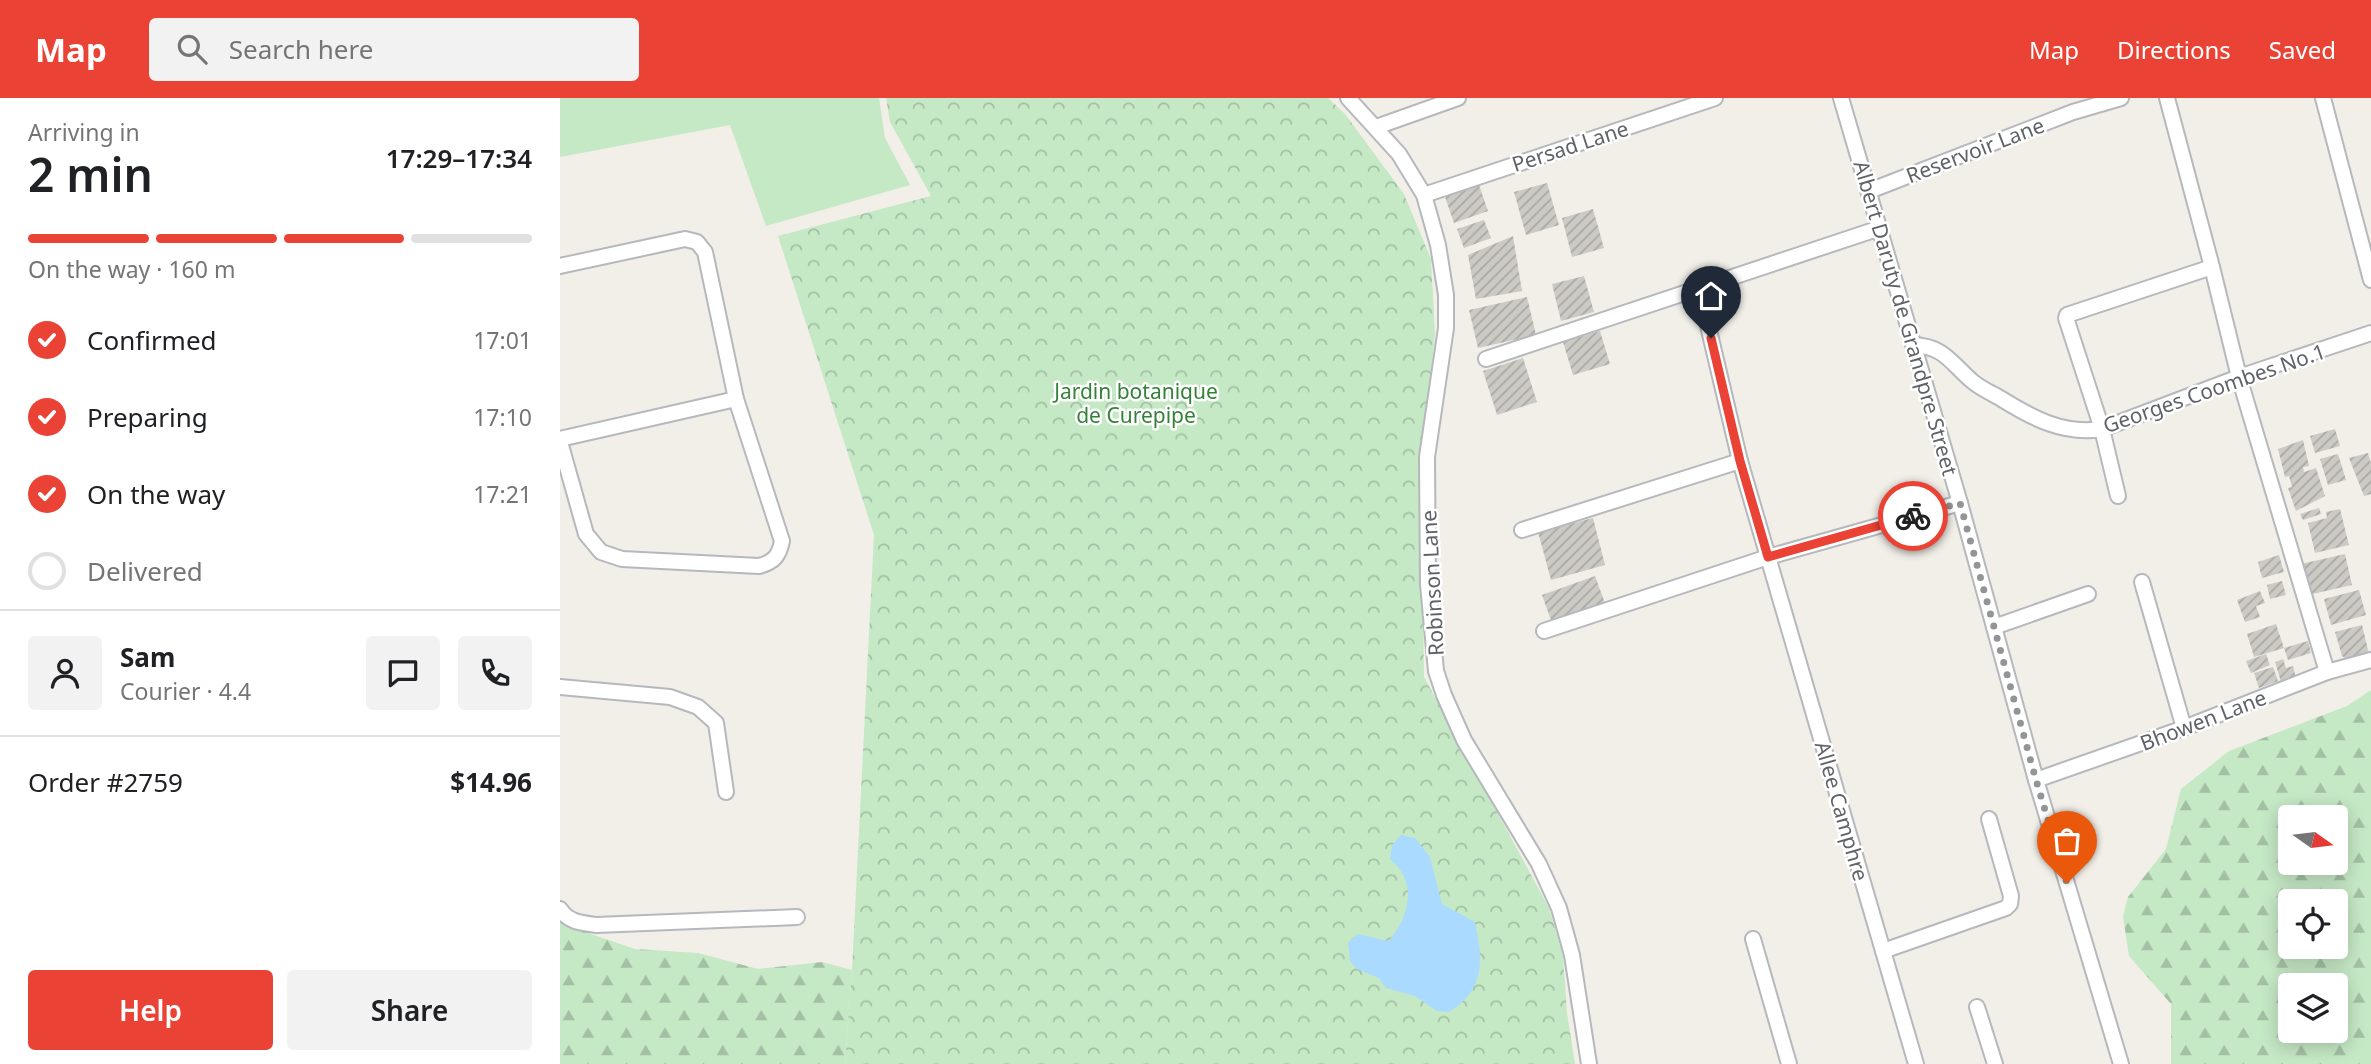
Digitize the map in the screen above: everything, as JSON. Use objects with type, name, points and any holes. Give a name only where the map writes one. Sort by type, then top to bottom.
[{"type":"street","name":"Robinson Lane","points":[[1348,98],[1399,154],[1424,195],[1438,245],[1446,295],[1446,328],[1427,457],[1428,584],[1436,671],[1464,740],[1539,864],[1559,908],[1572,955],[1589,1064]]},
{"type":"street","points":[[1376,127],[1458,98]]},
{"type":"street","name":"Persad Lane","points":[[1424,195],[1715,98]]},
{"type":"street","name":"Albert Daruty de Grandpre Street","points":[[1841,98],[1960,503],[2036,780],[2121,1064]]},
{"type":"street","name":"Reservoir Lane","points":[[1869,191],[2073,112],[2121,98]]},
{"type":"street","points":[[2167,98],[2239,377],[2327,672]]},
{"type":"street","points":[[2323,98],[2371,280]]},
{"type":"street","points":[[1486,359],[1880,228]]},
{"type":"street","points":[[560,266],[685,239],[697,242],[705,252],[736,399],[782,541],[780,552],[771,562],[759,566],[622,559],[601,552],[586,534],[560,440],[736,399]]},
{"type":"street","points":[[2118,496],[2102,429],[2066,318],[2067,314],[2212,267]]},
{"type":"street","name":"Allee Camphre","points":[[1699,288],[1740,461],[1916,1064]]},
{"type":"street","name":"Georges Coombes No.1","points":[[1913,345],[1938,349],[1973,382],[2037,420],[2069,430],[2086,432],[2102,429],[2239,377],[2371,333]]},
{"type":"street","points":[[1522,530],[1740,461]]},
{"type":"street","points":[[1544,631],[1768,557],[1960,503]]},
{"type":"street","points":[[2142,582],[2184,729]]},
{"type":"street","points":[[1994,627],[2088,594]]},
{"type":"street","name":"Bhowen Lane","points":[[2036,780],[2184,729],[2327,672],[2371,660]]},
{"type":"street","points":[[560,687],[670,697],[698,707],[716,723],[726,792]]},
{"type":"street","points":[[1883,951],[2006,908],[2010,904],[2011,896],[1989,819]]},
{"type":"street","points":[[560,909],[576,922],[596,925],[797,917]]},
{"type":"street","points":[[1753,939],[1789,1064]]},
{"type":"street","points":[[1977,1007],[1995,1064]]},
{"type":"green space","points":[[560,98],[879,98],[885,138],[910,185],[766,226],[730,125],[560,157]]},
{"type":"green space","name":"Jardin botanique de Curepipe","points":[[886,98],[1328,98],[1345,114],[1404,194],[1431,259],[1435,333],[1421,471],[1424,677],[1549,908],[1563,956],[1567,1013],[1575,1064],[845,1064],[874,535],[778,236],[931,196],[890,122]]},
{"type":"green space","points":[[2371,690],[2371,1064],[2171,1064],[2171,1004],[2129,956],[2123,916],[2128,897],[2166,849],[2181,789],[2229,751],[2347,706]]},
{"type":"green space","points":[[560,916],[573,928],[635,949],[698,953],[758,969],[822,962],[852,970],[845,1064],[560,1064]]},
{"type":"water","points":[[1401,835],[1415,838],[1430,857],[1442,904],[1475,922],[1480,949],[1476,984],[1470,994],[1449,1012],[1437,1011],[1415,996],[1386,988],[1379,978],[1357,969],[1350,961],[1348,943],[1358,934],[1389,941],[1402,921],[1408,889],[1399,868],[1390,859],[1392,845]]},
{"type":"building","points":[[1547,183],[1559,225],[1526,235],[1514,192]]},
{"type":"building","points":[[1479,185],[1488,211],[1454,223],[1445,197]]},
{"type":"building","points":[[1593,209],[1604,248],[1572,257],[1562,218]]},
{"type":"building","points":[[1484,220],[1491,238],[1464,248],[1457,229]]},
{"type":"building","points":[[1513,236],[1522,291],[1476,299],[1468,255]]},
{"type":"building","points":[[1584,276],[1594,312],[1561,321],[1552,284]]},
{"type":"building","points":[[1527,297],[1536,335],[1478,348],[1469,310]]},
{"type":"building","points":[[1600,331],[1610,364],[1573,375],[1563,342]]},
{"type":"building","points":[[1523,358],[1537,402],[1497,415],[1483,371]]},
{"type":"building","points":[[2335,429],[2340,446],[2315,453],[2310,436]]},
{"type":"building","points":[[2303,440],[2309,466],[2303,467],[2304,472],[2316,468],[2325,496],[2296,511],[2288,488],[2292,487],[2289,476],[2285,477],[2278,449]]},
{"type":"building","points":[[2368,453],[2371,463],[2371,494],[2364,496],[2349,458]]},
{"type":"building","points":[[2338,454],[2346,480],[2328,485],[2320,459]]},
{"type":"building","points":[[2319,508],[2321,514],[2303,520],[2300,514]]},
{"type":"building","points":[[2340,509],[2349,545],[2315,553],[2308,523],[2327,518],[2326,512]]},
{"type":"building","points":[[1593,518],[1605,565],[1551,580],[1538,532]]},
{"type":"building","points":[[2345,554],[2352,585],[2308,595],[2301,564]]},
{"type":"building","points":[[2279,555],[2284,572],[2262,578],[2258,562]]},
{"type":"building","points":[[1595,576],[1605,603],[1552,623],[1542,595]]},
{"type":"building","points":[[2282,581],[2286,595],[2270,599],[2267,585]]},
{"type":"building","points":[[2359,590],[2366,615],[2331,625],[2324,599]]},
{"type":"building","points":[[2260,591],[2265,603],[2256,606],[2260,617],[2245,622],[2237,600]]},
{"type":"building","points":[[2276,624],[2284,648],[2254,657],[2247,634]]},
{"type":"building","points":[[2362,625],[2370,658],[2352,663],[2342,656],[2335,632]]},
{"type":"building","points":[[2308,641],[2311,653],[2288,660],[2284,648]]},
{"type":"building","points":[[2266,654],[2270,665],[2251,673],[2246,661]]},
{"type":"building","points":[[2283,659],[2286,668],[2293,666],[2296,678],[2281,682],[2275,662]]},
{"type":"building","points":[[2273,667],[2278,681],[2259,688],[2254,673]]},
{"type":"way so far","points":[[1913,516],[1960,503],[2067,883]]},
{"type":"route","points":[[1711,338],[1740,461],[1768,557],[1913,516]]}]
